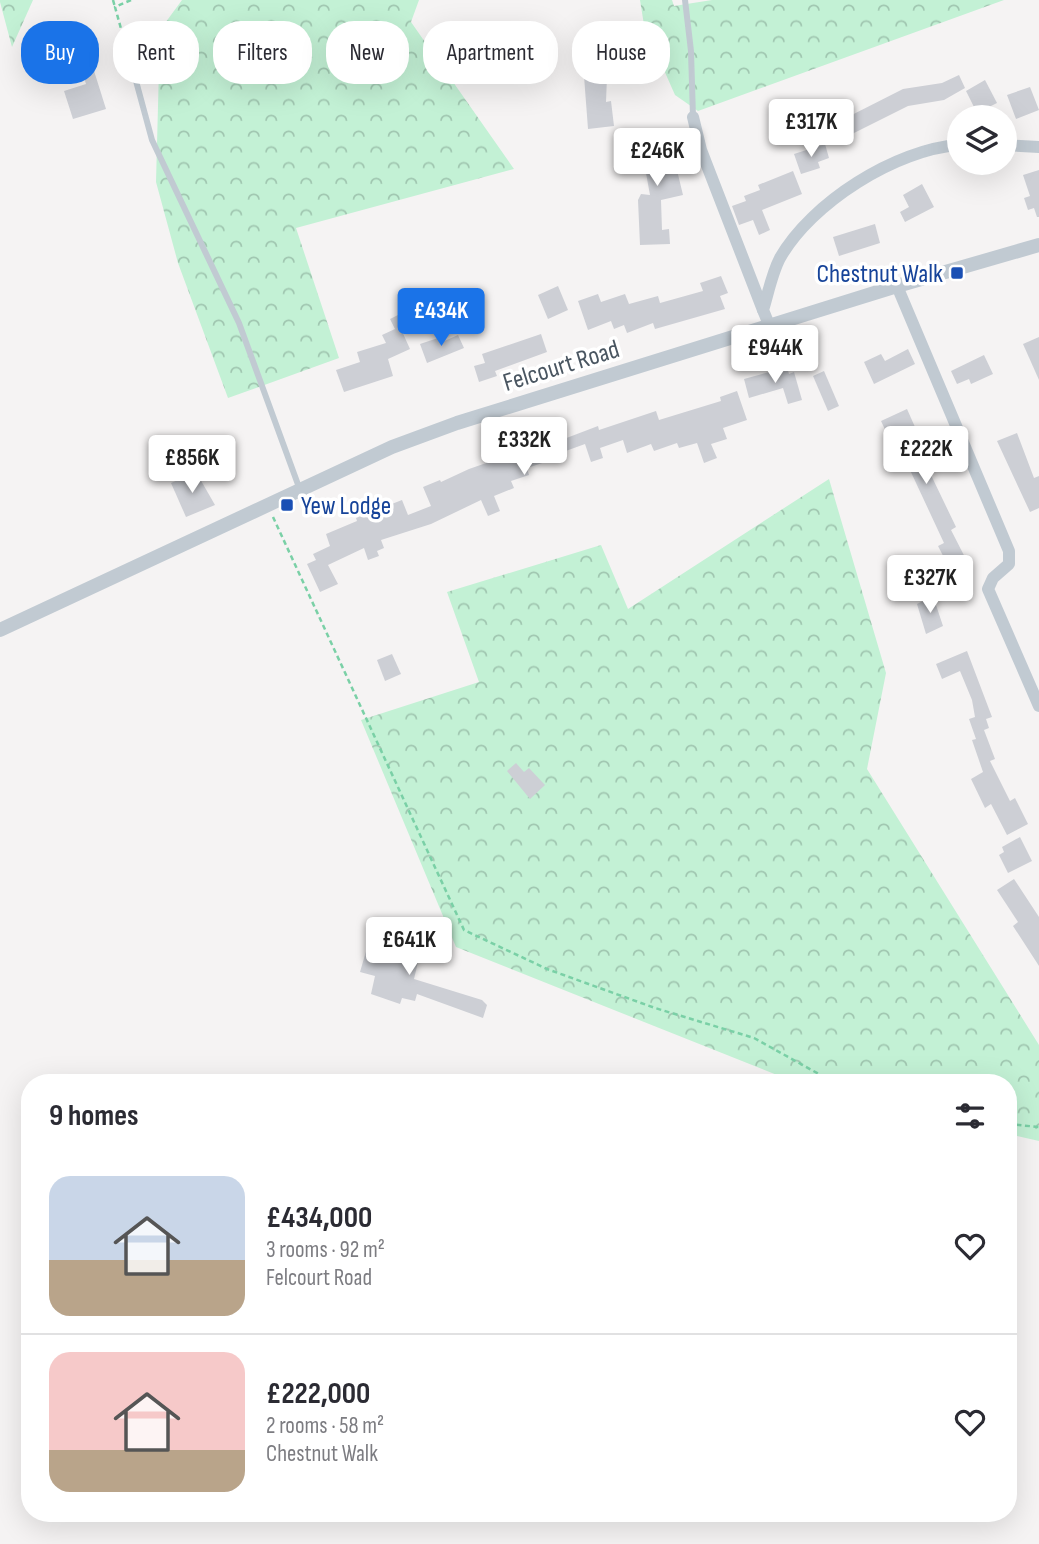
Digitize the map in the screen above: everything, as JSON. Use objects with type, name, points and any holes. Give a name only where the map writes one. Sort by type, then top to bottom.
[{"type":"street","points":[[693,117],[701,150],[770,327]]},
{"type":"street","points":[[763,310],[779,260],[796,236],[826,207],[871,175],[904,159],[947,146]]},
{"type":"street","points":[[1017,146],[1039,147]]},
{"type":"street","name":"Felcourt Road","points":[[0,630],[392,447],[457,423],[897,286],[1039,245]]},
{"type":"street","points":[[897,286],[1009,551],[1009,564],[993,578],[988,589],[1039,706]]},
{"type":"lane","points":[[685,0],[691,51],[693,117]]},
{"type":"lane","points":[[137,84],[152,139],[239,323],[300,490]]},
{"type":"path","points":[[113,0],[119,21]]},
{"type":"path","points":[[115,7],[131,0]]},
{"type":"path","points":[[268,505],[464,930],[547,969],[655,1008],[754,1038],[819,1074]]},
{"type":"path","points":[[1017,1125],[1039,1127]]},
{"type":"green space","points":[[33,0],[24,21],[21,21],[12,47],[0,2]]},
{"type":"green space","points":[[182,0],[419,0],[411,22],[423,39],[423,84],[454,84],[514,169],[296,228],[339,358],[228,398],[178,263],[156,182],[159,84],[199,84],[199,21],[167,21]]},
{"type":"green space","points":[[640,0],[672,0],[674,6],[712,0],[1004,0],[698,111],[675,95],[670,84],[670,21],[643,21]]},
{"type":"green space","points":[[829,479],[886,673],[867,769],[1039,1045],[1039,1141],[1017,1136],[1017,1074],[774,1074],[456,947],[361,720],[479,682],[447,592],[601,545],[628,609]]},
{"type":"building","points":[[959,75],[965,88],[944,100],[908,106],[840,140],[832,125],[903,89],[942,83]]},
{"type":"building","points":[[985,80],[997,103],[973,105],[966,91]]},
{"type":"building","points":[[86,84],[98,84],[106,109],[73,119],[64,91]]},
{"type":"building","points":[[585,84],[607,84],[606,102],[611,101],[614,126],[588,129]]},
{"type":"building","points":[[1030,87],[1039,110],[1017,119],[1017,105],[1011,105],[1007,95]]},
{"type":"building","points":[[665,130],[671,163],[675,162],[683,195],[661,200],[662,230],[669,229],[670,244],[640,245],[638,200],[641,194],[650,195],[639,135]]},
{"type":"building","points":[[825,144],[829,158],[818,162],[820,168],[801,174],[794,154]]},
{"type":"building","points":[[1039,170],[1037,217],[1034,208],[1028,210],[1024,198],[1030,196],[1023,175]]},
{"type":"building","points":[[793,171],[802,194],[762,210],[770,230],[759,235],[753,220],[739,225],[732,206],[746,201],[744,196],[760,190],[758,185]]},
{"type":"building","points":[[922,184],[934,207],[905,222],[900,212],[909,207],[903,195]]},
{"type":"building","points":[[875,224],[880,243],[839,256],[833,237]]},
{"type":"building","points":[[721,276],[728,293],[720,296],[725,309],[655,329],[653,323],[627,333],[624,325],[614,329],[611,321],[588,330],[578,301],[598,294],[601,302],[625,294],[629,304],[658,296],[660,303],[703,291],[700,283]]},
{"type":"building","points":[[558,286],[568,310],[548,319],[538,295]]},
{"type":"building","points":[[400,314],[406,326],[401,329],[410,349],[388,359],[393,376],[344,392],[336,370],[360,362],[357,352],[386,343],[382,335],[395,329],[390,319]]},
{"type":"building","points":[[541,334],[547,352],[495,371],[497,376],[479,382],[474,366],[485,363],[482,354]]},
{"type":"building","points":[[458,335],[464,348],[427,363],[420,344],[438,338],[440,343]]},
{"type":"building","points":[[1039,337],[1039,380],[1023,344]]},
{"type":"building","points":[[908,349],[915,364],[874,384],[864,362],[881,354],[885,361]]},
{"type":"building","points":[[984,355],[993,374],[971,384],[969,379],[957,384],[951,371]]},
{"type":"building","points":[[787,367],[789,374],[794,372],[802,400],[788,404],[783,388],[749,398],[744,379]]},
{"type":"building","points":[[824,371],[839,406],[828,411],[813,376]]},
{"type":"building","points":[[737,391],[747,420],[723,428],[727,439],[711,444],[717,458],[704,463],[697,443],[679,448],[677,443],[654,451],[651,444],[627,453],[623,440],[600,448],[603,458],[591,462],[585,444],[563,452],[564,456],[527,468],[529,475],[511,481],[514,488],[494,496],[500,511],[488,516],[481,500],[431,524],[381,540],[384,548],[377,551],[379,556],[368,560],[364,548],[328,565],[338,584],[320,592],[307,564],[316,560],[313,554],[330,546],[326,534],[357,521],[356,518],[402,500],[408,515],[431,506],[423,487],[440,480],[441,482],[469,469],[598,426],[599,430],[656,411],[659,420],[721,401],[720,397]]},
{"type":"building","points":[[907,409],[923,445],[918,448],[956,527],[951,530],[971,569],[954,577],[938,546],[944,543],[903,455],[898,457],[881,421]]},
{"type":"building","points":[[1017,433],[1034,478],[1039,476],[1039,508],[1030,512],[997,441]]},
{"type":"building","points":[[196,472],[215,505],[186,517],[171,483]]},
{"type":"building","points":[[933,596],[943,626],[926,634],[917,604]]},
{"type":"building","points":[[967,651],[992,717],[986,719],[989,728],[984,730],[995,759],[990,761],[1010,801],[1015,798],[1028,824],[1007,835],[991,804],[985,808],[971,779],[983,772],[972,740],[976,739],[969,719],[975,717],[972,700],[960,671],[942,679],[936,664]]},
{"type":"building","points":[[392,654],[401,674],[385,681],[377,660]]},
{"type":"building","points":[[516,763],[524,772],[529,768],[545,785],[530,799],[507,771]]},
{"type":"building","points":[[1020,837],[1032,861],[1008,873],[999,855],[1004,852],[1002,847]]},
{"type":"building","points":[[1014,879],[1039,917],[1039,966],[1013,926],[1018,922],[997,890]]},
{"type":"building","points":[[385,930],[413,937],[408,955],[419,958],[414,979],[482,1000],[487,1005],[483,1018],[417,994],[415,1001],[402,998],[400,1004],[371,994],[375,976],[360,972],[367,948],[379,952]]},
{"type":"place","name":"Chestnut Walk","points":[[957,273]]},
{"type":"place","name":"Yew Lodge","points":[[287,505]]}]
